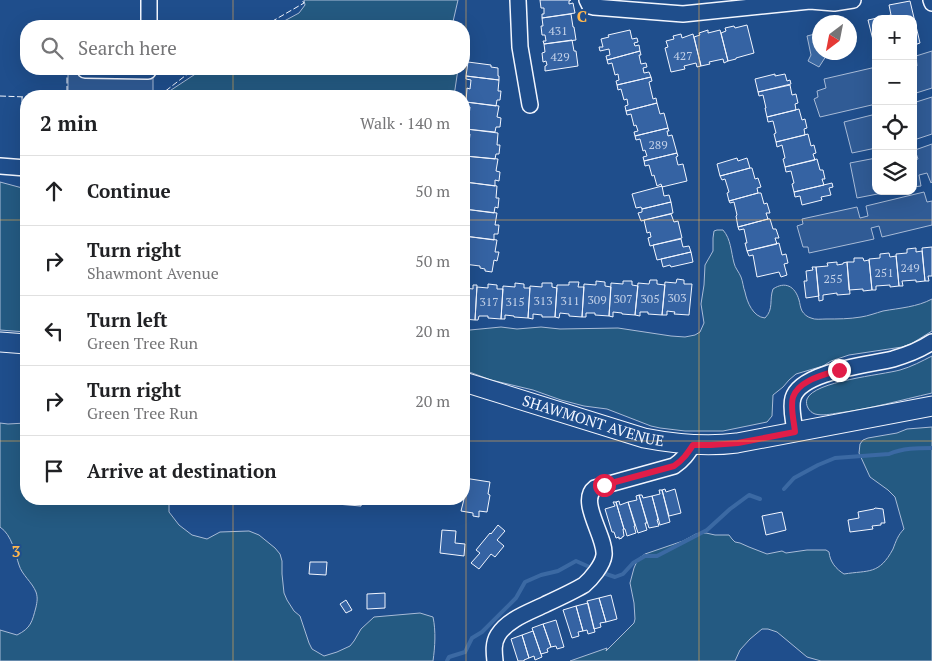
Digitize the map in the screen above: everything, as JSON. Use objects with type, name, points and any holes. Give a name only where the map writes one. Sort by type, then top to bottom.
[{"type":"main road","points":[[0,342],[20,344]]},
{"type":"main road","name":"SHAWMONT AVENUE","points":[[470,384],[644,438],[693,445],[738,443],[932,406]]},
{"type":"lane","points":[[149,0],[149,20]]},
{"type":"lane","points":[[518,0],[520,47],[530,105]]},
{"type":"lane","points":[[587,0],[590,6],[594,7],[682,14],[810,1],[840,3],[853,0]]},
{"type":"lane","points":[[0,166],[20,168]]},
{"type":"lane","points":[[795,432],[792,411],[793,397],[802,385],[810,380],[839,370],[878,363],[909,354],[932,342]]},
{"type":"lane","points":[[495,661],[495,642],[497,636],[507,624],[584,585],[591,578],[603,559],[604,547],[590,508],[589,500],[592,490],[674,466],[681,462],[693,445]]},
{"type":"shaded area","points":[[304,0],[458,0],[453,20],[286,20],[299,13],[305,5]]},
{"type":"shaded area","points":[[812,35],[812,60],[824,60],[819,67],[808,61],[811,55],[807,36]]},
{"type":"shaded area","points":[[932,51],[932,88],[917,93],[917,60],[917,56]]},
{"type":"shaded area","points":[[872,68],[872,105],[820,117],[814,99],[818,97],[817,91],[826,88],[824,79]]},
{"type":"shaded area","points":[[68,75],[153,75],[153,90],[68,90]]},
{"type":"shaded area","points":[[194,75],[457,75],[455,90],[171,90]]},
{"type":"shaded area","points":[[932,97],[932,134],[917,139],[917,105],[917,102]]},
{"type":"shaded area","points":[[872,115],[872,149],[852,153],[844,122]]},
{"type":"shaded area","points":[[932,144],[932,182],[927,173],[919,175],[921,186],[917,186],[918,159],[917,149]]},
{"type":"shaded area","points":[[872,159],[872,195],[857,198],[850,163]]},
{"type":"shaded area","points":[[0,182],[20,187],[20,332],[0,330]]},
{"type":"shaded area","points":[[924,192],[927,202],[932,201],[932,225],[882,237],[879,226],[871,228],[874,239],[809,253],[808,247],[803,247],[797,226],[803,224],[802,219],[857,207],[860,218],[868,216],[866,206]]},
{"type":"shaded area","points":[[723,230],[728,237],[747,300],[754,312],[761,317],[765,318],[768,315],[773,289],[785,285],[795,291],[801,310],[813,319],[864,317],[883,311],[914,306],[932,299],[932,331],[911,344],[902,347],[849,355],[823,366],[796,374],[773,395],[772,416],[767,422],[723,431],[685,431],[651,426],[607,409],[561,400],[470,372],[470,330],[501,327],[517,329],[541,327],[560,329],[618,328],[671,336],[685,337],[695,335],[700,332],[704,323],[701,304],[705,265],[713,251],[714,231]]},
{"type":"shaded area","points":[[932,356],[932,393],[874,407],[827,415],[815,414],[807,406],[807,399],[812,393],[822,388],[835,383],[900,370]]},
{"type":"shaded area","points":[[0,423],[20,423],[20,505],[169,505],[169,512],[179,525],[192,535],[207,539],[220,532],[249,531],[259,535],[280,554],[284,593],[294,611],[300,616],[312,649],[324,656],[350,646],[361,629],[374,617],[420,613],[433,617],[435,639],[433,661],[0,661],[0,630],[17,635],[25,630],[32,621],[37,598],[34,588],[20,569],[10,539],[0,527]]},
{"type":"shaded area","points":[[932,427],[932,661],[821,661],[807,657],[777,632],[762,629],[740,650],[735,661],[570,661],[607,648],[606,651],[634,623],[634,603],[630,583],[638,559],[645,554],[683,541],[696,534],[729,535],[735,542],[767,554],[782,551],[786,553],[826,550],[829,552],[834,565],[844,574],[873,570],[878,567],[888,557],[904,529],[895,497],[870,477],[859,453],[860,444],[868,438],[897,433],[907,429]]},
{"type":"building","points":[[540,0],[571,0],[569,4],[573,3],[575,13],[542,18],[544,8],[541,8]]},
{"type":"building","points":[[910,1],[913,15],[891,15],[889,5]]},
{"type":"building","points":[[571,14],[576,40],[544,44],[543,41],[546,41],[545,35],[542,35],[542,18]]},
{"type":"building","points":[[872,19],[872,36],[868,20]]},
{"type":"building","points":[[747,25],[754,53],[728,61],[721,33],[726,31],[725,28]]},
{"type":"building","points":[[630,30],[632,39],[637,38],[638,42],[634,43],[635,46],[639,45],[640,51],[607,60],[606,56],[610,55],[609,49],[600,51],[599,47],[603,47],[601,39],[609,37],[608,35]]},
{"type":"building","points":[[708,30],[708,33],[720,30],[728,61],[724,63],[723,59],[701,66],[694,37]]},
{"type":"building","points":[[917,30],[920,43],[917,44]]},
{"type":"building","points":[[681,34],[682,38],[693,34],[701,66],[697,67],[696,63],[684,66],[685,69],[671,72],[665,48],[668,47],[666,41],[674,39],[673,36]]},
{"type":"building","points":[[572,40],[578,66],[545,71],[545,66],[547,65],[546,61],[543,62],[542,53],[545,52],[544,44]]},
{"type":"building","points":[[640,51],[641,64],[646,63],[647,67],[643,68],[644,73],[649,72],[651,77],[617,85],[616,81],[619,80],[618,74],[615,75],[612,63],[608,64],[607,60]]},
{"type":"building","points":[[470,62],[491,65],[491,67],[498,68],[499,80],[466,76],[470,75]]},
{"type":"building","points":[[775,74],[775,76],[785,74],[787,81],[790,80],[791,84],[758,92],[755,79]]},
{"type":"building","points":[[466,76],[499,80],[498,91],[501,91],[500,100],[497,100],[496,106],[470,103],[470,90],[467,90],[467,88],[470,89],[471,80],[466,79]]},
{"type":"building","points":[[651,77],[652,81],[649,82],[653,99],[656,98],[657,103],[626,111],[627,99],[624,100],[621,89],[618,90],[617,85]]},
{"type":"building","points":[[790,85],[792,95],[796,94],[798,103],[795,104],[796,110],[767,117],[763,95],[759,96],[758,92]]},
{"type":"building","points":[[470,102],[499,106],[497,117],[501,118],[500,127],[496,127],[495,132],[470,129]]},
{"type":"building","points":[[657,103],[660,114],[664,113],[668,128],[635,136],[634,132],[638,131],[636,125],[634,126],[631,114],[627,115],[626,111]]},
{"type":"building","points":[[799,109],[802,120],[805,119],[807,128],[804,129],[805,135],[776,142],[773,121],[768,122],[767,117]]},
{"type":"building","points":[[668,128],[668,136],[672,135],[677,153],[644,161],[643,157],[647,156],[645,150],[643,151],[640,139],[636,140],[635,136]]},
{"type":"building","points":[[470,130],[498,133],[497,145],[500,145],[499,154],[496,154],[495,159],[470,156]]},
{"type":"building","points":[[808,134],[811,146],[814,145],[816,153],[813,154],[815,160],[785,167],[782,145],[777,147],[776,142]]},
{"type":"building","points":[[677,153],[678,165],[683,164],[687,181],[662,187],[661,184],[657,186],[649,165],[645,166],[644,161]]},
{"type":"building","points":[[470,156],[498,159],[496,171],[500,172],[499,181],[495,180],[495,186],[470,183]]},
{"type":"building","points":[[737,158],[738,161],[747,158],[750,168],[720,176],[717,164]]},
{"type":"building","points":[[817,159],[820,170],[823,170],[825,179],[822,179],[824,185],[794,192],[791,171],[786,172],[785,167]]},
{"type":"building","points":[[752,168],[755,179],[758,178],[761,187],[757,188],[758,193],[729,201],[727,193],[729,192],[725,179],[722,180],[720,176]]},
{"type":"building","points":[[470,183],[497,186],[496,198],[499,198],[498,208],[495,207],[494,213],[470,210]]},
{"type":"building","points":[[832,183],[833,187],[829,188],[831,195],[821,197],[822,200],[802,205],[800,196],[795,197],[794,192]]},
{"type":"building","points":[[662,186],[664,196],[669,195],[671,202],[642,209],[641,207],[636,208],[632,194]]},
{"type":"building","points":[[761,193],[764,204],[767,203],[770,213],[766,213],[768,219],[738,227],[734,202],[730,203],[729,201]]},
{"type":"building","points":[[671,202],[673,213],[641,221],[638,213],[642,212],[642,209]]},
{"type":"building","points":[[470,210],[497,213],[495,225],[499,225],[498,234],[494,234],[494,240],[470,237]]},
{"type":"building","points":[[671,214],[674,222],[678,221],[682,238],[650,246],[648,238],[651,237],[650,232],[647,233],[644,220]]},
{"type":"building","points":[[770,219],[773,229],[776,229],[779,238],[775,238],[777,244],[747,251],[744,229],[739,230],[738,227]]},
{"type":"building","points":[[470,237],[497,240],[495,252],[499,252],[497,261],[494,260],[492,272],[485,271],[480,266],[470,265]]},
{"type":"building","points":[[681,239],[683,247],[689,246],[691,252],[657,260],[653,245]]},
{"type":"building","points":[[779,243],[782,255],[786,254],[788,263],[784,264],[787,275],[781,277],[779,272],[757,277],[753,255],[749,256],[747,251]]},
{"type":"building","points":[[932,247],[932,276],[928,276],[929,281],[925,281],[922,248]]},
{"type":"building","points":[[916,248],[916,252],[922,251],[925,281],[902,281],[903,286],[899,286],[896,254],[907,253],[907,249]]},
{"type":"building","points":[[691,252],[693,262],[663,267],[661,259]]},
{"type":"building","points":[[889,253],[890,257],[896,256],[899,286],[876,286],[876,290],[872,290],[869,259],[880,258],[880,254]]},
{"type":"building","points":[[854,258],[863,258],[864,261],[869,260],[872,290],[849,290],[847,262],[854,262]]},
{"type":"building","points":[[837,262],[837,265],[847,262],[850,294],[823,295],[823,300],[819,301],[816,267],[828,266],[827,263]]},
{"type":"building","points":[[812,267],[816,267],[819,296],[806,298],[804,281],[807,281],[806,271],[813,270]]},
{"type":"building","points":[[677,279],[684,280],[684,284],[692,284],[689,315],[674,314],[675,312],[667,311],[667,315],[662,315],[665,282],[676,283]]},
{"type":"building","points":[[650,280],[657,280],[657,284],[665,285],[662,315],[640,312],[640,316],[635,315],[638,283],[649,284]]},
{"type":"building","points":[[596,281],[605,282],[605,286],[611,287],[609,316],[586,313],[586,317],[582,317],[584,284],[596,285]]},
{"type":"building","points":[[623,281],[632,281],[632,285],[638,286],[635,315],[613,312],[613,317],[609,316],[611,283],[623,284]]},
{"type":"building","points":[[569,282],[579,282],[578,287],[584,287],[582,317],[560,313],[559,318],[555,317],[557,285],[569,285]]},
{"type":"building","points":[[515,283],[524,284],[524,288],[530,288],[528,318],[505,315],[505,319],[501,319],[503,286],[515,287]]},
{"type":"building","points":[[542,283],[552,283],[552,287],[557,288],[555,317],[542,317],[542,315],[533,314],[533,319],[528,318],[530,286],[542,287]]},
{"type":"building","points":[[488,284],[497,285],[497,289],[503,289],[501,319],[479,316],[478,320],[475,320],[477,287],[488,288]]},
{"type":"building","points":[[473,285],[477,285],[475,320],[470,320],[470,289],[473,289]]},
{"type":"building","points":[[470,479],[490,482],[487,512],[479,511],[479,517],[473,516],[473,513],[461,511],[462,505],[470,505]]},
{"type":"building","points":[[665,489],[666,492],[675,489],[681,513],[669,516],[662,490]]},
{"type":"building","points":[[659,490],[662,490],[670,522],[660,525],[652,496],[660,494]]},
{"type":"building","points":[[639,495],[647,523],[645,523],[647,530],[638,533],[628,502],[637,500],[636,496]]},
{"type":"building","points":[[639,495],[642,495],[643,498],[652,496],[659,526],[649,528]]},
{"type":"building","points":[[619,501],[620,505],[628,502],[636,533],[627,536],[616,502]]},
{"type":"building","points":[[613,502],[616,502],[624,529],[624,536],[619,539],[612,532],[605,509],[615,506]]},
{"type":"building","points":[[875,508],[883,509],[885,523],[872,526],[873,529],[850,532],[848,520],[859,518],[858,512]]},
{"type":"building","points":[[782,512],[786,530],[766,535],[762,516]]},
{"type":"building","points":[[498,525],[505,531],[497,540],[504,546],[495,557],[491,554],[479,569],[471,563],[480,553],[476,550]]},
{"type":"building","points":[[442,530],[456,531],[455,543],[465,544],[464,556],[440,553]]},
{"type":"building","points":[[310,562],[327,562],[326,575],[309,574]]},
{"type":"building","points":[[385,593],[385,608],[367,609],[367,594]]},
{"type":"building","points":[[611,595],[617,619],[606,622],[599,598]]},
{"type":"building","points":[[599,598],[606,622],[600,623],[601,627],[594,629],[587,601]]},
{"type":"building","points":[[346,600],[352,610],[346,613],[340,604]]},
{"type":"building","points":[[588,603],[595,632],[588,634],[587,630],[583,631],[576,606]]},
{"type":"building","points":[[576,606],[583,631],[578,632],[579,636],[572,638],[563,610]]},
{"type":"building","points":[[556,620],[564,647],[557,649],[556,646],[551,647],[543,624]]},
{"type":"building","points":[[543,624],[551,647],[547,649],[548,652],[541,654],[532,628]]},
{"type":"building","points":[[533,631],[542,657],[535,660],[534,656],[529,658],[522,635]]},
{"type":"building","points":[[522,635],[529,658],[524,661],[518,661],[511,639]]},
{"type":"waterway","points":[[784,489],[794,478],[835,458],[889,454],[905,449],[932,448]]},
{"type":"waterway","points":[[600,572],[615,577],[623,574],[633,563],[645,556],[657,556],[707,530],[749,495],[760,499]]},
{"type":"waterway","points":[[447,661],[449,657],[465,652],[472,638],[482,632],[516,598],[525,582],[541,575],[558,571],[576,561],[594,569]]},
{"type":"fence","points":[[274,20],[304,3],[302,0]]},
{"type":"fence","points":[[67,75],[67,90]]},
{"type":"fence","points":[[167,90],[186,75]]},
{"type":"fence","points":[[0,96],[20,97]]},
{"type":"route","points":[[604,485],[674,466],[681,462],[693,445],[724,445],[795,432],[792,403],[797,391],[810,380],[839,370]]}]
